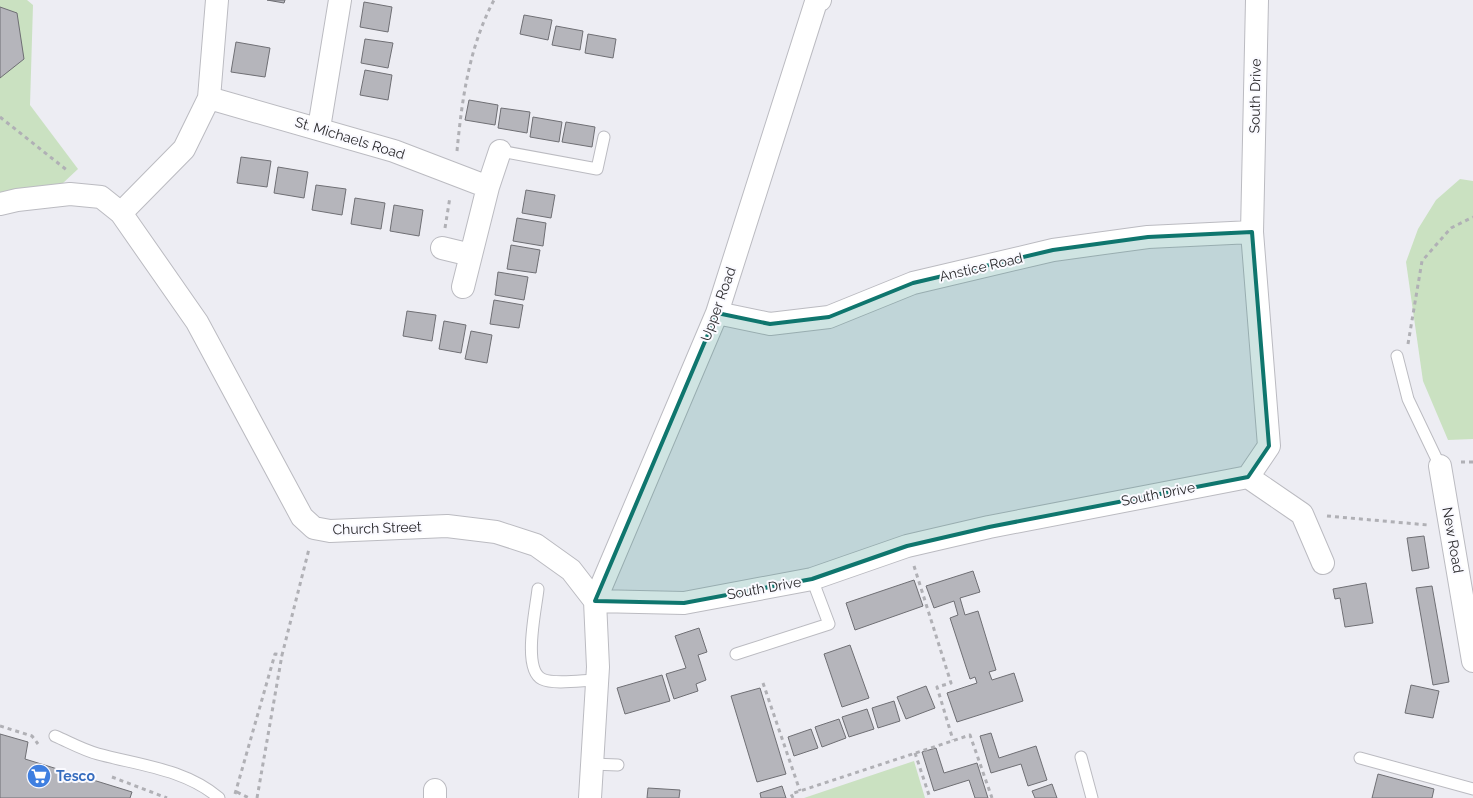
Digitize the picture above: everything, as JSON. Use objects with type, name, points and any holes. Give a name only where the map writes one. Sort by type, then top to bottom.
[{"type":"street","points":[[121,213],[184,149],[209,98],[217,0]]},
{"type":"street","points":[[319,128],[340,0]]},
{"type":"street","name":"Upper Road","points":[[594,600],[717,313],[816,2],[820,0]]},
{"type":"street","name":"South Drive","points":[[594,600],[684,603],[812,580],[907,546],[989,527],[1248,477],[1269,446],[1252,232],[1258,0]]},
{"type":"street","name":"St. Michaels Road","points":[[209,98],[394,151],[488,187]]},
{"type":"street","points":[[463,287],[488,187],[500,151]]},
{"type":"street","name":"Church Street","points":[[0,204],[17,200],[70,194],[100,197],[121,213],[197,322],[302,517],[314,528],[330,531],[447,526],[496,532],[536,545],[571,570],[594,600]]},
{"type":"street","name":"Anstice Road","points":[[717,313],[770,324],[829,317],[913,283],[1053,250],[1148,237],[1252,232]]},
{"type":"street","points":[[442,248],[471,255]]},
{"type":"street","name":"New Road","points":[[1440,466],[1472,649]]},
{"type":"street","points":[[1248,477],[1302,514],[1323,563]]},
{"type":"street","points":[[590,798],[597,680],[594,600]]},
{"type":"lane","points":[[500,151],[596,169],[604,138]]},
{"type":"lane","points":[[1397,356],[1408,399],[1440,466]]},
{"type":"lane","points":[[736,654],[829,624],[812,580]]},
{"type":"lane","points":[[538,589],[531,646],[532,668],[542,679],[553,681],[597,680]]},
{"type":"lane","points":[[55,736],[96,753],[150,766],[204,785],[219,798]]},
{"type":"lane","points":[[1081,757],[1092,798]]},
{"type":"lane","points":[[1360,758],[1473,790]]},
{"type":"lane","points":[[592,764],[618,765]]},
{"type":"path","points":[[442,248],[454,174],[464,88],[485,18],[494,0]]},
{"type":"path","points":[[0,117],[70,173]]},
{"type":"path","points":[[1402,380],[1422,261],[1451,228],[1473,217]]},
{"type":"path","points":[[1302,514],[1452,528]]},
{"type":"path","points":[[257,798],[282,655],[314,528]]},
{"type":"path","points":[[907,546],[951,683],[937,687],[954,740]]},
{"type":"path","points":[[228,798],[237,792],[275,654],[282,655]]},
{"type":"path","points":[[763,683],[800,791]]},
{"type":"path","points":[[793,798],[791,794],[970,735],[992,798]]},
{"type":"path","points":[[915,753],[930,798]]},
{"type":"path","points":[[237,792],[249,798]]},
{"type":"highlighted area","points":[[1252,232],[1269,446],[1248,477],[989,527],[907,546],[812,579],[684,603],[595,601],[717,313],[770,324],[829,317],[913,283],[1053,250],[1148,237]]},
{"type":"green space","points":[[0,0],[27,0],[33,5],[30,105],[78,169],[63,183],[0,193]]},
{"type":"green space","points":[[1460,179],[1473,181],[1473,439],[1448,440],[1423,381],[1406,262],[1418,229],[1436,200]]},
{"type":"green space","points":[[914,761],[925,798],[804,798]]},
{"type":"building","points":[[267,0],[285,0],[284,3]]},
{"type":"building","points":[[364,2],[392,7],[388,32],[360,27]]},
{"type":"building","points":[[0,7],[17,13],[24,59],[0,78]]},
{"type":"building","points":[[524,15],[552,20],[548,40],[520,34]]},
{"type":"building","points":[[556,26],[583,31],[580,50],[552,45]]},
{"type":"building","points":[[588,34],[616,39],[613,58],[585,53]]},
{"type":"building","points":[[365,39],[393,43],[388,68],[361,63]]},
{"type":"building","points":[[236,42],[270,48],[265,77],[231,72]]},
{"type":"building","points":[[365,70],[392,75],[388,100],[360,95]]},
{"type":"building","points":[[469,100],[498,105],[495,125],[465,120]]},
{"type":"building","points":[[501,108],[530,112],[527,133],[498,128]]},
{"type":"building","points":[[533,117],[562,122],[559,142],[530,137]]},
{"type":"building","points":[[566,122],[595,127],[592,147],[562,142]]},
{"type":"building","points":[[241,157],[271,161],[267,187],[237,183]]},
{"type":"building","points":[[278,167],[308,172],[304,198],[274,193]]},
{"type":"building","points":[[316,185],[346,189],[342,215],[312,210]]},
{"type":"building","points":[[526,190],[555,195],[551,218],[522,213]]},
{"type":"building","points":[[355,198],[385,203],[381,229],[351,224]]},
{"type":"building","points":[[394,205],[423,210],[419,236],[390,231]]},
{"type":"building","points":[[517,218],[546,223],[543,246],[513,241]]},
{"type":"building","points":[[511,245],[540,250],[536,273],[507,269]]},
{"type":"building","points":[[498,272],[528,277],[524,300],[495,295]]},
{"type":"building","points":[[494,300],[523,305],[519,328],[490,324]]},
{"type":"building","points":[[407,311],[436,315],[432,341],[403,336]]},
{"type":"building","points":[[444,321],[466,325],[461,353],[439,349]]},
{"type":"building","points":[[471,331],[492,335],[487,363],[465,359]]},
{"type":"building","points":[[1424,536],[1429,568],[1412,571],[1407,538]]},
{"type":"building","points":[[973,571],[980,592],[960,598],[965,615],[978,611],[996,670],[989,672],[992,680],[1014,673],[1023,701],[957,722],[947,693],[977,683],[975,677],[970,679],[950,618],[958,615],[954,601],[934,608],[926,586]]},
{"type":"building","points":[[914,580],[923,606],[855,630],[846,603]]},
{"type":"building","points":[[1366,583],[1373,623],[1345,627],[1340,598],[1335,599],[1333,589]]},
{"type":"building","points":[[1432,586],[1449,682],[1433,685],[1416,588]]},
{"type":"building","points":[[699,628],[707,652],[698,655],[706,680],[696,684],[698,691],[674,699],[666,674],[686,668],[675,636]]},
{"type":"building","points":[[850,645],[869,698],[842,707],[824,654]]},
{"type":"building","points":[[662,675],[670,701],[625,714],[617,688]]},
{"type":"building","points":[[1411,685],[1439,691],[1433,718],[1405,713]]},
{"type":"building","points":[[926,686],[935,708],[906,719],[897,697]]},
{"type":"building","points":[[760,688],[786,774],[757,782],[731,696]]},
{"type":"building","points":[[894,701],[900,721],[878,728],[872,708]]},
{"type":"building","points":[[867,709],[874,729],[849,737],[842,717]]},
{"type":"building","points":[[839,719],[846,738],[822,747],[815,727]]},
{"type":"building","points":[[811,729],[818,748],[794,756],[788,737]]},
{"type":"building","points":[[991,733],[999,758],[1036,746],[1047,780],[1028,786],[1021,764],[991,773],[980,736]]},
{"type":"building","name":"Tesco","points":[[0,734],[28,742],[25,759],[132,792],[130,798],[0,798]]},
{"type":"building","points":[[936,748],[944,773],[977,763],[988,798],[975,798],[969,780],[934,791],[922,752]]},
{"type":"building","points":[[1378,774],[1434,789],[1432,798],[1372,798]]},
{"type":"building","points":[[1052,784],[1057,798],[1035,798],[1032,791]]},
{"type":"building","points":[[782,786],[786,798],[761,798],[760,793]]},
{"type":"building","points":[[648,788],[680,790],[679,798],[647,798]]},
{"type":"place","name":"Tesco","points":[[39,776]]}]
